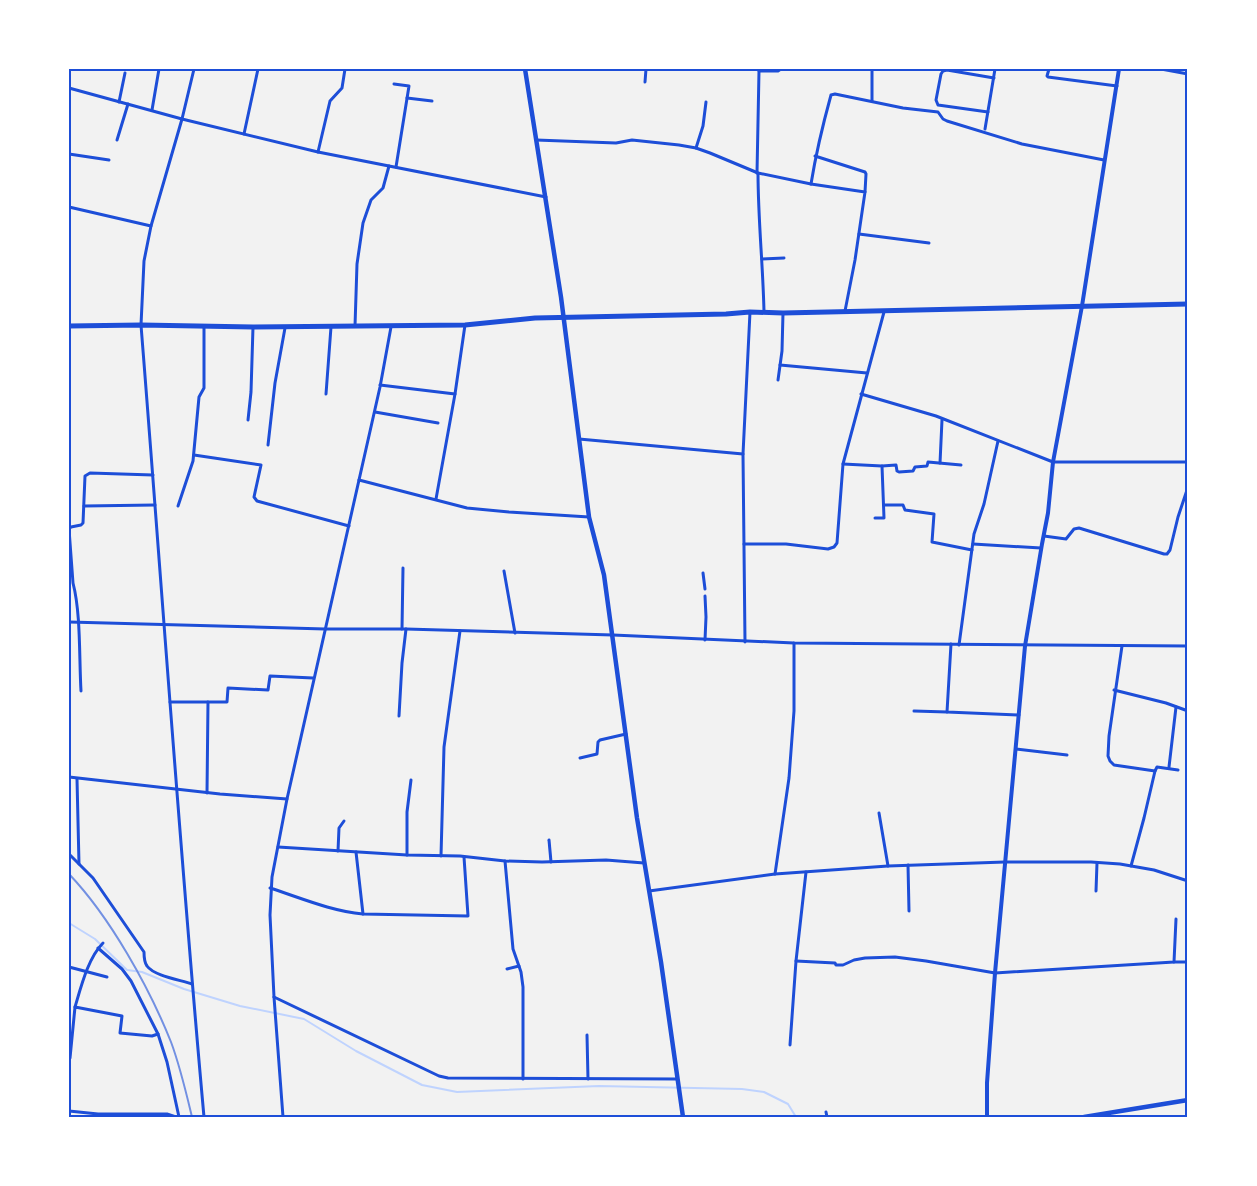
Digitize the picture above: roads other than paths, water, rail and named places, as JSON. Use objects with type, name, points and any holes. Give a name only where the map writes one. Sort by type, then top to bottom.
[{"type":"highway","points":[[69,326],[465,325],[535,318],[1188,304]]},
{"type":"main road","points":[[525,69],[564,318],[589,517],[604,575],[644,863],[683,1117]]},
{"type":"main road","points":[[1084,1117],[1188,1100]]},
{"type":"street","points":[[152,110],[159,69]]},
{"type":"street","points":[[194,69],[151,226],[144,261],[141,325],[204,1117]]},
{"type":"street","points":[[244,134],[258,69]]},
{"type":"street","points":[[318,152],[330,101],[342,88],[345,69]]},
{"type":"street","points":[[645,82],[646,69]]},
{"type":"street","points":[[764,313],[757,173],[758,70],[780,71],[782,69]]},
{"type":"street","points":[[872,69],[872,101]]},
{"type":"street","points":[[985,129],[995,69]]},
{"type":"street","points":[[1049,69],[1048,77],[1117,86]]},
{"type":"street","points":[[987,1117],[987,1083],[995,973],[1025,646],[1048,513],[1053,462],[1082,306],[1119,69]]},
{"type":"street","points":[[1161,69],[1188,74]]},
{"type":"street","points":[[988,112],[938,105],[936,100],[939,83],[941,72],[944,70],[994,78]]},
{"type":"street","points":[[119,102],[125,73]]},
{"type":"street","points":[[394,84],[409,86],[396,168]]},
{"type":"street","points":[[69,88],[182,119],[318,152],[546,197]]},
{"type":"street","points":[[811,184],[815,156],[832,94],[835,93],[922,111],[938,112],[946,121],[1013,142],[1106,160]]},
{"type":"street","points":[[407,98],[432,101]]},
{"type":"street","points":[[696,148],[703,126],[706,102]]},
{"type":"street","points":[[117,140],[128,104]]},
{"type":"street","points":[[536,140],[616,142],[632,140],[696,148],[757,173],[865,192]]},
{"type":"street","points":[[69,154],[109,160]]},
{"type":"street","points":[[815,156],[866,174],[859,234],[845,311]]},
{"type":"street","points":[[355,326],[357,264],[363,223],[370,200],[383,188],[389,166]]},
{"type":"street","points":[[69,209],[151,226]]},
{"type":"street","points":[[859,234],[929,243]]},
{"type":"street","points":[[762,259],[784,258]]},
{"type":"street","points":[[744,544],[786,544],[828,549],[837,543],[843,464],[885,310]]},
{"type":"street","points":[[745,642],[743,454],[750,312]]},
{"type":"street","points":[[778,380],[782,351],[783,313]]},
{"type":"street","points":[[283,1117],[274,1002],[270,888],[287,799],[375,412],[391,325]]},
{"type":"street","points":[[436,499],[465,325]]},
{"type":"street","points":[[178,506],[194,455],[200,397],[204,388],[204,326]]},
{"type":"street","points":[[268,445],[275,383],[285,326]]},
{"type":"street","points":[[326,394],[331,326]]},
{"type":"street","points":[[248,420],[253,327]]},
{"type":"street","points":[[780,365],[867,374]]},
{"type":"street","points":[[380,385],[455,394]]},
{"type":"street","points":[[861,394],[942,419],[1053,462],[1188,462]]},
{"type":"street","points":[[375,412],[438,423]]},
{"type":"street","points":[[940,463],[942,419]]},
{"type":"street","points":[[579,439],[743,454]]},
{"type":"street","points":[[959,645],[974,534],[984,504],[998,441]]},
{"type":"street","points":[[194,455],[261,465],[254,497],[257,501],[349,526]]},
{"type":"street","points":[[843,464],[896,465],[899,472],[913,471],[915,467],[927,466],[928,462],[961,465]]},
{"type":"street","points":[[875,518],[884,518],[882,466]]},
{"type":"street","points":[[81,691],[78,622],[69,529],[83,523],[85,478],[88,474],[153,475]]},
{"type":"street","points":[[359,480],[466,508],[589,517]]},
{"type":"street","points":[[1044,536],[1066,539],[1074,529],[1079,528],[1167,554],[1188,487]]},
{"type":"street","points":[[84,506],[155,505]]},
{"type":"street","points":[[884,505],[903,505],[906,511],[934,514],[932,542],[972,550]]},
{"type":"street","points":[[973,544],[1041,548]]},
{"type":"street","points":[[399,716],[404,629],[404,568]]},
{"type":"street","points":[[504,571],[514,633]]},
{"type":"street","points":[[703,573],[705,589]]},
{"type":"street","points":[[705,596],[705,640]]},
{"type":"street","points":[[69,622],[613,635],[745,642],[1188,646]]},
{"type":"street","points":[[441,856],[444,747],[460,631]]},
{"type":"street","points":[[775,874],[789,778],[794,711],[794,643]]},
{"type":"street","points":[[947,712],[951,644]]},
{"type":"street","points":[[1122,646],[1114,690],[1108,756],[1114,765],[1155,771]]},
{"type":"street","points":[[170,702],[227,702],[229,688],[268,690],[271,676],[314,678]]},
{"type":"street","points":[[1114,690],[1188,711]]},
{"type":"street","points":[[207,793],[208,702]]},
{"type":"street","points":[[1168,768],[1176,707]]},
{"type":"street","points":[[914,711],[1019,716]]},
{"type":"street","points":[[580,758],[597,753],[600,740],[626,734]]},
{"type":"street","points":[[1016,749],[1067,755]]},
{"type":"street","points":[[1131,866],[1155,771],[1157,767],[1178,770]]},
{"type":"street","points":[[69,777],[177,790],[287,799]]},
{"type":"street","points":[[77,778],[79,864]]},
{"type":"street","points":[[407,855],[407,812],[411,780]]},
{"type":"street","points":[[879,813],[888,866]]},
{"type":"street","points":[[338,851],[339,828],[344,821]]},
{"type":"street","points":[[549,840],[551,862]]},
{"type":"street","points":[[277,847],[464,856],[505,861],[606,860],[644,863]]},
{"type":"street","points":[[357,852],[363,914]]},
{"type":"street","points":[[69,854],[93,878],[144,951],[147,966],[157,973],[192,985]]},
{"type":"street","points":[[270,888],[337,910],[363,914],[468,916],[464,856]]},
{"type":"street","points":[[505,861],[513,949],[523,987],[523,1079]]},
{"type":"street","points":[[649,891],[775,874],[888,866],[1005,862],[1097,862],[1160,872],[1188,881]]},
{"type":"street","points":[[1096,891],[1097,862]]},
{"type":"street","points":[[908,865],[909,911]]},
{"type":"street","points":[[790,1045],[806,872]]},
{"type":"street","points":[[1174,962],[1176,919]]},
{"type":"street","points":[[69,1058],[75,1007],[87,972],[98,948],[103,943]]},
{"type":"street","points":[[69,1111],[98,1114],[167,1114],[178,1117],[167,1062],[158,1034],[122,969],[98,948]]},
{"type":"street","points":[[796,961],[835,963],[836,966],[865,958],[895,957],[995,973],[1188,962]]},
{"type":"street","points":[[507,969],[519,966]]},
{"type":"street","points":[[69,967],[107,977]]},
{"type":"street","points":[[274,997],[439,1076],[458,1079],[679,1080]]},
{"type":"street","points":[[75,1007],[122,1016],[120,1033],[152,1036],[158,1034]]},
{"type":"street","points":[[587,1035],[588,1079]]},
{"type":"street","points":[[826,1112],[827,1117]]},
{"type":"waterway","points":[[69,923],[95,939],[127,970],[142,972],[184,989],[240,1006],[304,1019],[356,1051],[422,1085],[457,1092],[599,1086],[742,1089],[764,1092],[788,1104],[796,1117]]},
{"type":"railway","points":[[69,874],[113,932],[152,999],[174,1051],[192,1117]]}]
